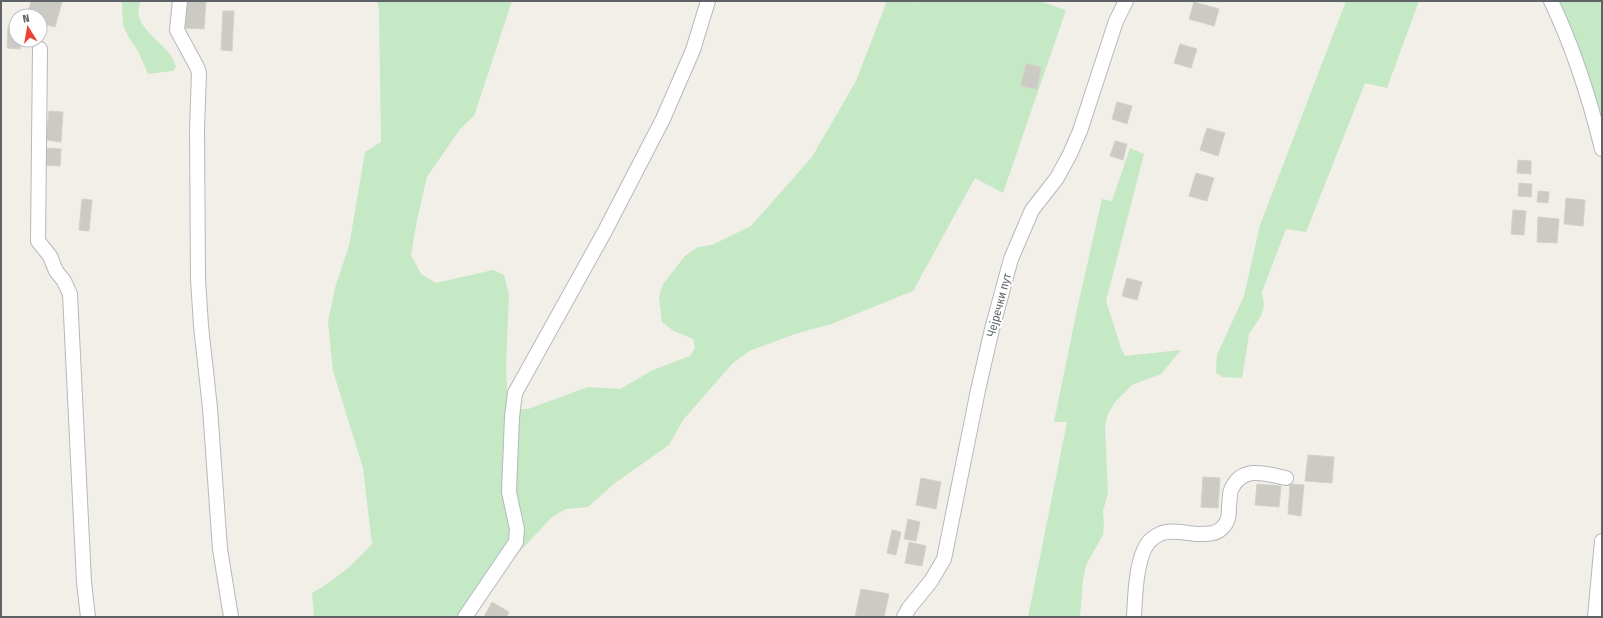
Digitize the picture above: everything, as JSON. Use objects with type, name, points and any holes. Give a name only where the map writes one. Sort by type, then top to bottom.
[{"type":"street","points":[[180,1],[177,30],[199,73],[197,129],[198,279],[201,326],[210,408],[220,549],[231,617]]},
{"type":"street","points":[[465,617],[516,542],[517,529],[509,492],[512,416],[515,393],[605,231],[663,119],[693,50],[708,1]]},
{"type":"street","name":"Чејречки пут","points":[[904,617],[909,608],[931,581],[944,559],[985,360],[1011,259],[1032,210],[1057,178],[1070,154],[1080,131],[1116,21],[1126,1]]},
{"type":"street","points":[[1550,1],[1569,40],[1583,78],[1602,148]]},
{"type":"street","points":[[40,49],[38,241],[50,256],[56,271],[64,281],[70,294],[84,582],[88,617]]},
{"type":"street","points":[[1134,617],[1136,580],[1142,556],[1148,542],[1161,533],[1172,532],[1205,534],[1214,533],[1222,529],[1228,519],[1231,489],[1238,479],[1246,474],[1256,472],[1286,478]]},
{"type":"street","points":[[1595,617],[1602,541]]},
{"type":"green space","points":[[119,1],[141,1],[139,16],[142,23],[171,56],[176,67],[173,71],[148,74],[138,51],[123,25],[122,3]]},
{"type":"green space","points":[[377,1],[512,1],[474,116],[460,129],[427,177],[411,255],[421,274],[436,283],[493,270],[504,275],[509,295],[506,366],[508,410],[528,409],[588,387],[620,389],[653,370],[690,356],[695,348],[693,339],[674,331],[662,322],[659,297],[663,284],[685,256],[698,247],[712,245],[751,226],[812,157],[856,81],[887,1],[911,1],[916,3],[917,1],[1039,1],[1066,10],[1003,193],[975,178],[913,291],[831,324],[795,334],[749,351],[732,364],[683,420],[669,445],[615,483],[588,507],[566,509],[552,517],[507,565],[469,617],[314,617],[312,593],[329,583],[344,571],[372,544],[363,468],[333,371],[328,322],[335,288],[349,246],[365,152],[381,142],[379,10]]},
{"type":"green space","points":[[1346,1],[1419,1],[1387,88],[1365,83],[1306,232],[1286,229],[1262,292],[1264,305],[1261,316],[1249,334],[1242,378],[1223,377],[1216,373],[1217,355],[1244,296],[1260,225]]},
{"type":"green space","points":[[1556,1],[1602,1],[1602,123]]},
{"type":"green space","points":[[1130,148],[1144,154],[1106,301],[1125,356],[1181,350],[1161,374],[1132,385],[1115,402],[1107,416],[1105,429],[1108,493],[1103,511],[1103,535],[1086,565],[1083,580],[1080,617],[1028,617],[1067,422],[1054,422],[1078,305],[1102,199],[1112,201]]},
{"type":"building","points":[[31,1],[62,2],[55,27],[48,25],[48,8],[29,8]]},
{"type":"building","points":[[187,1],[206,1],[204,29],[185,28]]},
{"type":"building","points":[[1194,2],[1219,9],[1214,26],[1189,19]]},
{"type":"building","points":[[223,11],[234,11],[232,51],[221,50]]},
{"type":"building","points":[[8,26],[8,48],[20,48],[20,49],[7,48]]},
{"type":"building","points":[[1180,44],[1197,49],[1191,68],[1174,63]]},
{"type":"building","points":[[1026,64],[1041,67],[1037,89],[1021,86]]},
{"type":"building","points":[[1117,102],[1132,106],[1127,124],[1112,119]]},
{"type":"building","points":[[49,111],[63,112],[61,142],[46,140]]},
{"type":"building","points":[[1207,128],[1225,133],[1218,156],[1200,150]]},
{"type":"building","points":[[1115,141],[1127,144],[1123,160],[1110,156]]},
{"type":"building","points":[[46,148],[61,149],[60,166],[45,165]]},
{"type":"building","points":[[1518,160],[1531,161],[1531,174],[1517,173]]},
{"type":"building","points":[[1196,173],[1214,178],[1207,201],[1189,196]]},
{"type":"building","points":[[1519,183],[1532,184],[1531,197],[1518,196]]},
{"type":"building","points":[[1538,191],[1549,192],[1548,203],[1537,202]]},
{"type":"building","points":[[1566,198],[1585,200],[1583,226],[1564,224]]},
{"type":"building","points":[[82,199],[92,200],[89,231],[79,230]]},
{"type":"building","points":[[1513,210],[1526,211],[1524,235],[1511,234]]},
{"type":"building","points":[[1538,217],[1559,219],[1557,243],[1537,242]]},
{"type":"building","points":[[1127,278],[1142,282],[1137,300],[1122,296]]},
{"type":"building","points":[[1308,455],[1334,457],[1332,483],[1305,481]]},
{"type":"building","points":[[1203,477],[1220,478],[1218,508],[1201,507]]},
{"type":"building","points":[[921,478],[941,482],[936,509],[916,505]]},
{"type":"building","points":[[1257,484],[1281,486],[1279,507],[1255,505]]},
{"type":"building","points":[[1290,484],[1304,485],[1301,516],[1288,514]]},
{"type":"building","points":[[908,519],[920,522],[916,541],[904,539]]},
{"type":"building","points":[[892,530],[901,532],[896,555],[887,553]]},
{"type":"building","points":[[909,542],[926,546],[922,566],[905,563]]},
{"type":"building","points":[[861,589],[889,594],[884,617],[855,617]]},
{"type":"building","points":[[492,602],[509,612],[507,617],[484,617]]}]
